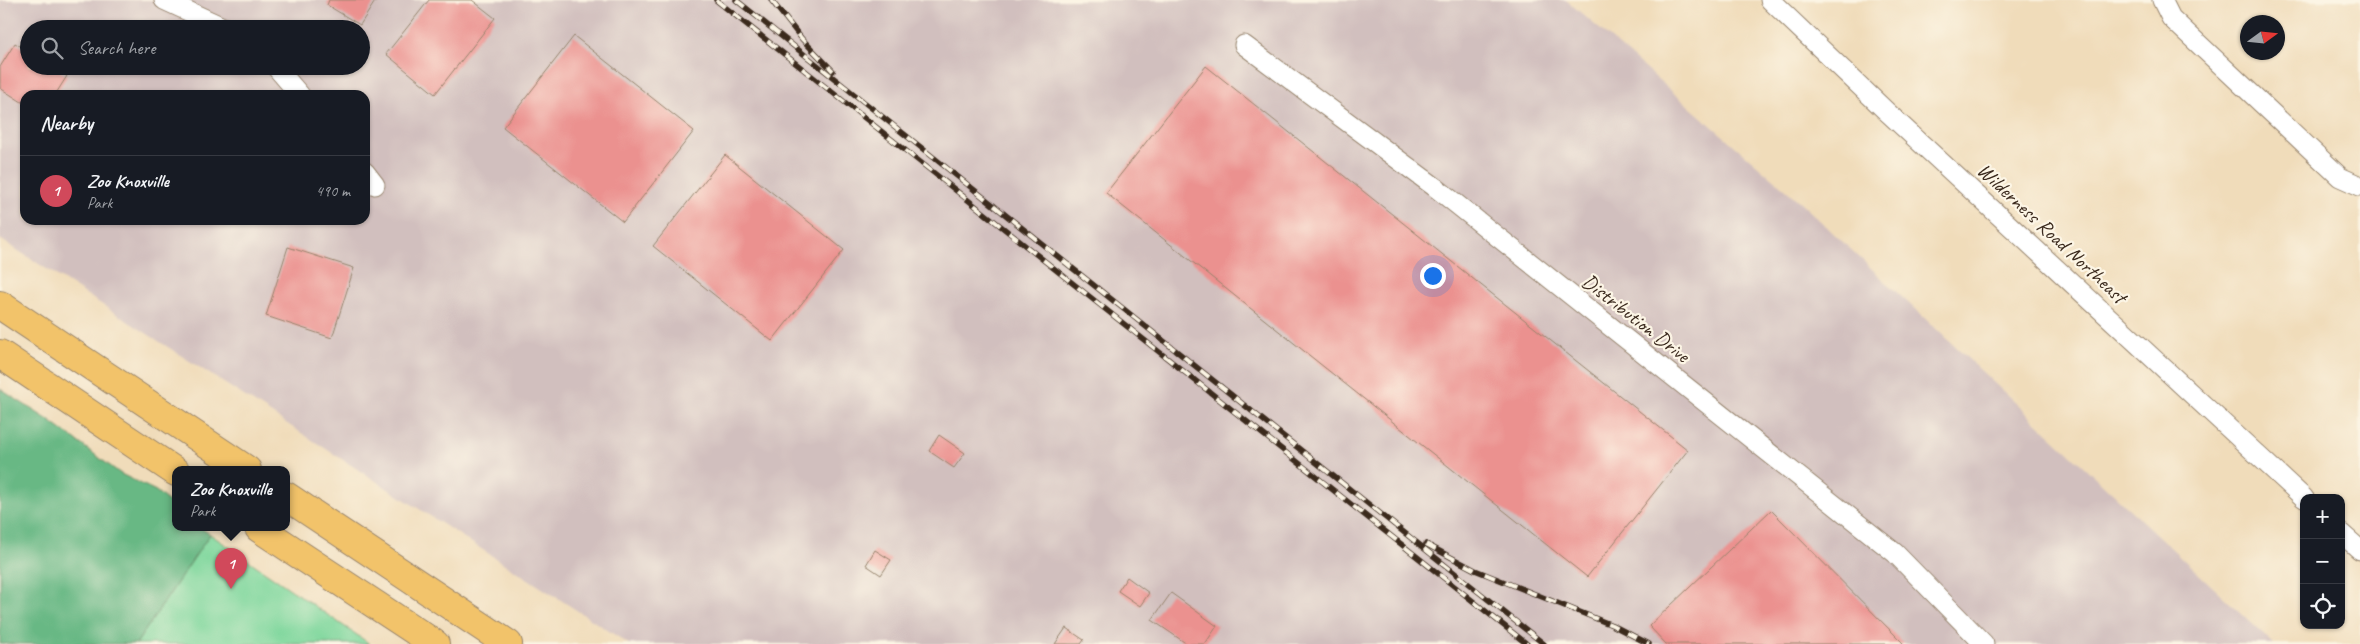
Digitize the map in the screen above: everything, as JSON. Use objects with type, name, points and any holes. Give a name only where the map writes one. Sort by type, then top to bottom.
[{"type":"highway","points":[[0,305],[241,466]]},
{"type":"highway","points":[[0,354],[172,469]]},
{"type":"highway","points":[[290,499],[508,644]]},
{"type":"highway","points":[[264,531],[435,644]]},
{"type":"street","points":[[164,0],[207,20]]},
{"type":"street","name":"Wilderness Road Northeast","points":[[1770,0],[2300,494]]},
{"type":"street","points":[[2162,0],[2171,18],[2326,164],[2340,177],[2360,186]]},
{"type":"street","name":"Distribution Drive","points":[[1244,45],[1442,193],[1895,553],[1984,644]]},
{"type":"street","points":[[283,75],[296,90]]},
{"type":"street","points":[[2345,537],[2360,550]]},
{"type":"shaded area","points":[[0,0],[1566,0],[1801,203],[2274,644],[629,644],[0,239]]},
{"type":"green space","points":[[0,389],[47,419],[121,474],[156,491],[172,505],[172,531],[206,531],[210,534],[136,644],[0,644]]},
{"type":"green space","points":[[210,534],[370,644],[136,644]]},
{"type":"building","points":[[329,0],[376,0],[363,20],[352,20],[327,5]]},
{"type":"building","points":[[429,0],[472,0],[495,18],[435,94],[386,54]]},
{"type":"building","points":[[574,36],[694,131],[623,222],[503,127]]},
{"type":"building","points":[[15,43],[20,46],[20,75],[67,76],[58,90],[20,90],[20,101],[0,88],[0,67]]},
{"type":"building","points":[[1206,66],[1688,450],[1587,577],[1106,193]]},
{"type":"building","points":[[725,155],[844,250],[772,341],[653,246]]},
{"type":"building","points":[[288,247],[354,268],[332,338],[266,316]]},
{"type":"building","points":[[939,435],[965,453],[954,468],[929,451]]},
{"type":"building","points":[[1771,510],[1904,644],[1666,644],[1649,626]]},
{"type":"building","points":[[875,550],[891,560],[881,575],[866,565]]},
{"type":"building","points":[[1127,577],[1149,593],[1140,606],[1118,591]]},
{"type":"building","points":[[1171,593],[1217,626],[1205,644],[1187,644],[1152,620]]},
{"type":"building","points":[[1066,628],[1084,640],[1081,644],[1055,644]]},
{"type":"railway","points":[[716,0],[1527,644]]},
{"type":"railway","points":[[736,0],[1544,644]]},
{"type":"railway","points":[[771,0],[802,39],[833,71]]},
{"type":"railway","points":[[1426,544],[1475,570],[1612,625],[1649,644]]},
{"type":"place","name":"Zoo Knoxville","points":[[231,589]]}]
